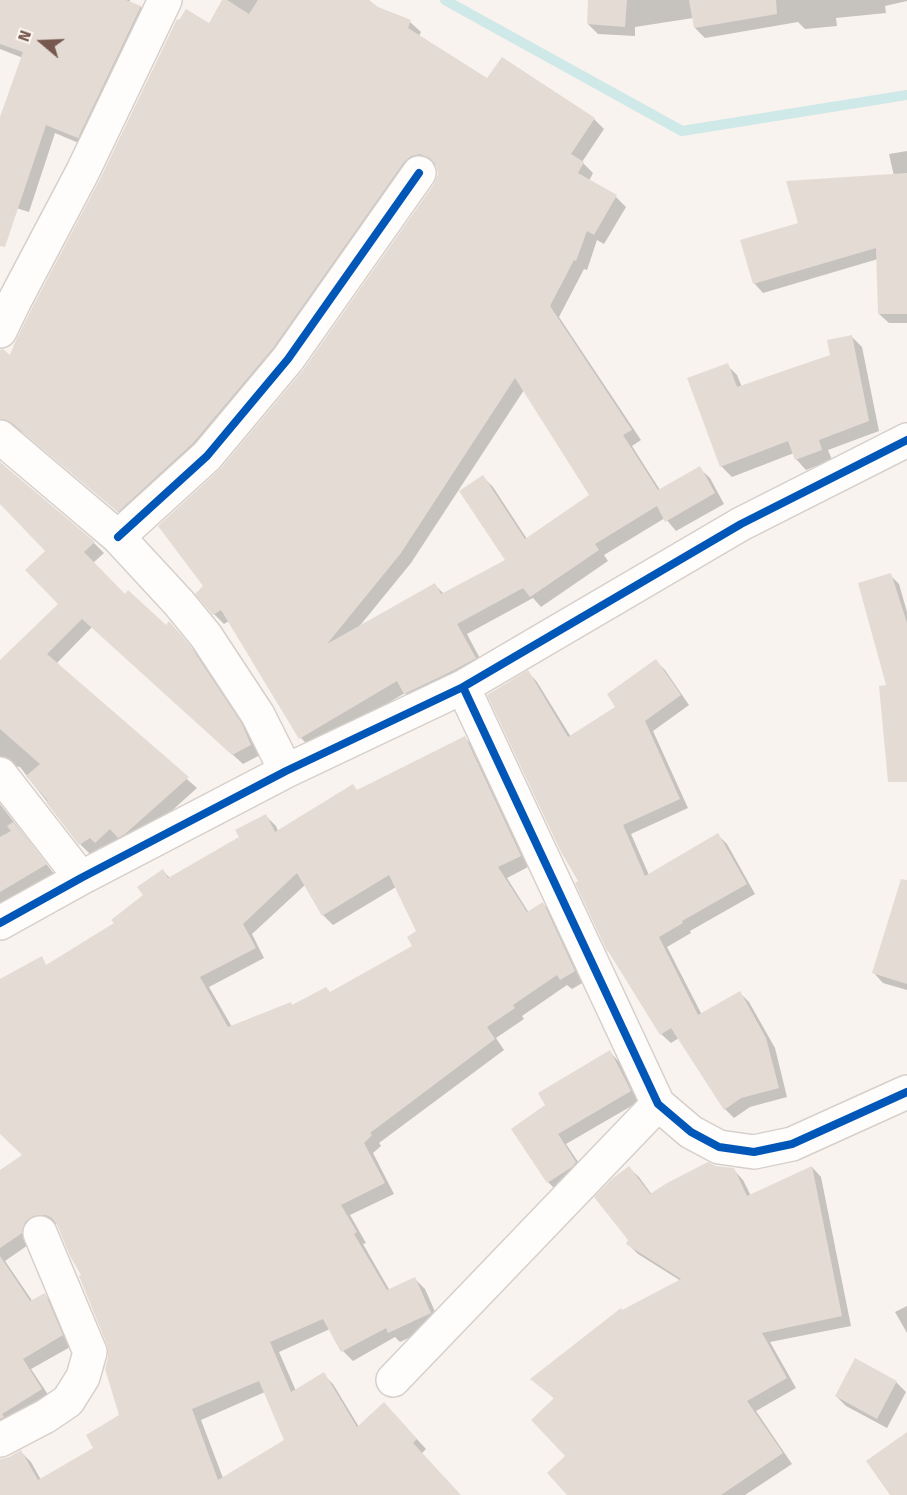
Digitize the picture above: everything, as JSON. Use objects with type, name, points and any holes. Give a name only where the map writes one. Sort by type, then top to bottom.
[{"type":"street","points":[[0,332],[82,173],[165,0]]},
{"type":"street","points":[[118,537],[207,456],[288,359],[419,172]]},
{"type":"street","points":[[0,438],[118,537],[179,603],[206,636],[258,716],[286,771]]},
{"type":"street","points":[[0,923],[286,771],[463,687],[741,524],[907,440]]},
{"type":"street","points":[[463,687],[658,1104],[691,1132],[719,1147],[754,1152],[792,1143],[907,1092]]},
{"type":"street","points":[[0,774],[81,878]]},
{"type":"street","points":[[393,1380],[658,1104]]},
{"type":"street","points":[[0,1440],[46,1416],[68,1401],[83,1377],[90,1352],[40,1233]]},
{"type":"building","points":[[0,0],[126,0],[141,6],[78,138],[46,125],[5,247],[0,246],[0,117],[23,52],[0,44]]},
{"type":"building","points":[[222,0],[227,0],[249,14],[258,0],[369,0],[378,7],[411,20],[408,28],[487,78],[502,57],[595,118],[571,154],[584,162],[578,173],[617,195],[594,235],[587,231],[576,261],[574,260],[550,306],[632,430],[623,435],[658,490],[700,466],[715,493],[665,522],[657,506],[595,544],[599,550],[530,597],[523,588],[457,624],[476,658],[404,694],[397,681],[299,739],[221,610],[213,615],[195,594],[203,586],[158,526],[221,468],[303,370],[434,184],[438,174],[436,165],[430,158],[420,154],[411,156],[404,162],[273,348],[193,443],[118,512],[12,423],[0,419],[0,350],[3,349],[10,355],[32,308],[99,181],[177,19],[179,20],[186,9],[209,23]],"holes":[[[515,378],[589,495],[525,539],[483,475],[459,491],[505,560],[441,594],[435,583],[327,644],[401,553]]]},
{"type":"building","points":[[588,0],[627,0],[625,27],[587,24]]},
{"type":"building","points":[[689,0],[776,0],[777,14],[694,28]]},
{"type":"building","points":[[907,173],[907,314],[878,314],[876,248],[753,284],[740,240],[798,223],[786,181]]},
{"type":"building","points":[[852,335],[869,421],[819,440],[822,450],[795,460],[788,441],[720,467],[687,378],[728,363],[737,387],[830,355],[827,340]]},
{"type":"building","points":[[0,462],[95,542],[84,552],[125,594],[128,590],[166,625],[169,621],[191,647],[242,724],[251,745],[232,755],[82,619],[47,654],[189,777],[118,838],[110,829],[95,843],[90,838],[79,845],[46,802],[48,801],[26,776],[40,764],[0,729],[0,660],[58,604],[25,570],[45,551],[0,504]]},
{"type":"building","points":[[891,573],[907,623],[907,782],[888,782],[879,686],[886,685],[858,583]]},
{"type":"building","points":[[656,659],[681,695],[645,721],[680,799],[623,825],[645,876],[718,833],[747,884],[682,921],[683,923],[659,937],[698,1015],[740,991],[766,1038],[779,1088],[741,1098],[724,1110],[671,1028],[660,1035],[607,951],[575,883],[578,881],[561,852],[487,695],[528,670],[568,737],[615,707],[607,694]]},
{"type":"building","points":[[465,736],[521,856],[498,867],[527,912],[543,902],[575,971],[560,980],[557,975],[513,1005],[515,1008],[487,1027],[495,1039],[370,1133],[372,1135],[364,1143],[385,1183],[341,1205],[357,1232],[354,1234],[387,1290],[415,1277],[431,1313],[388,1333],[386,1328],[341,1352],[323,1319],[270,1342],[291,1392],[324,1372],[357,1427],[384,1402],[417,1439],[413,1443],[461,1495],[0,1495],[0,1459],[21,1450],[38,1480],[93,1448],[86,1435],[119,1415],[105,1369],[108,1357],[107,1345],[79,1276],[81,1275],[57,1225],[52,1218],[46,1215],[33,1216],[25,1222],[22,1233],[0,1248],[0,1170],[22,1155],[0,1134],[0,979],[42,956],[46,965],[114,923],[111,920],[143,895],[137,887],[163,869],[168,878],[239,837],[235,830],[266,814],[275,832],[353,784],[357,790]],"holes":[[[297,873],[322,916],[389,875],[416,931],[407,937],[412,946],[330,992],[326,987],[292,1005],[291,1002],[228,1027],[200,977],[256,948],[243,924]],[[259,1381],[284,1440],[218,1480],[192,1409]]]},
{"type":"building","points":[[13,822],[47,864],[0,892],[0,837],[11,831],[7,826]]},
{"type":"building","points":[[901,879],[907,880],[907,984],[872,973]]},
{"type":"building","points":[[610,1050],[631,1091],[558,1134],[576,1162],[547,1183],[511,1129],[545,1105],[538,1093]]},
{"type":"building","points":[[708,1162],[716,1166],[734,1168],[747,1196],[812,1166],[842,1316],[762,1333],[787,1378],[747,1401],[783,1453],[721,1495],[567,1495],[547,1473],[565,1456],[531,1420],[554,1398],[530,1379],[621,1308],[622,1310],[681,1279],[626,1244],[628,1240],[594,1197],[629,1166],[650,1194]]},
{"type":"building","points":[[0,1256],[30,1301],[45,1293],[63,1335],[23,1359],[42,1389],[2,1414],[4,1417],[0,1419]]},
{"type":"building","points":[[855,1358],[897,1381],[877,1419],[835,1396]]},
{"type":"building","points":[[907,1432],[907,1495],[890,1495],[866,1461]]},
{"type":"waterway","points":[[445,0],[682,131],[907,95]]},
{"type":"cycle path","points":[[118,537],[207,456],[288,359],[419,173]]},
{"type":"cycle path","points":[[0,923],[286,771],[463,687],[741,524],[907,440]]},
{"type":"cycle path","points":[[463,687],[658,1104],[691,1132],[719,1147],[754,1152],[792,1144],[907,1092]]}]
